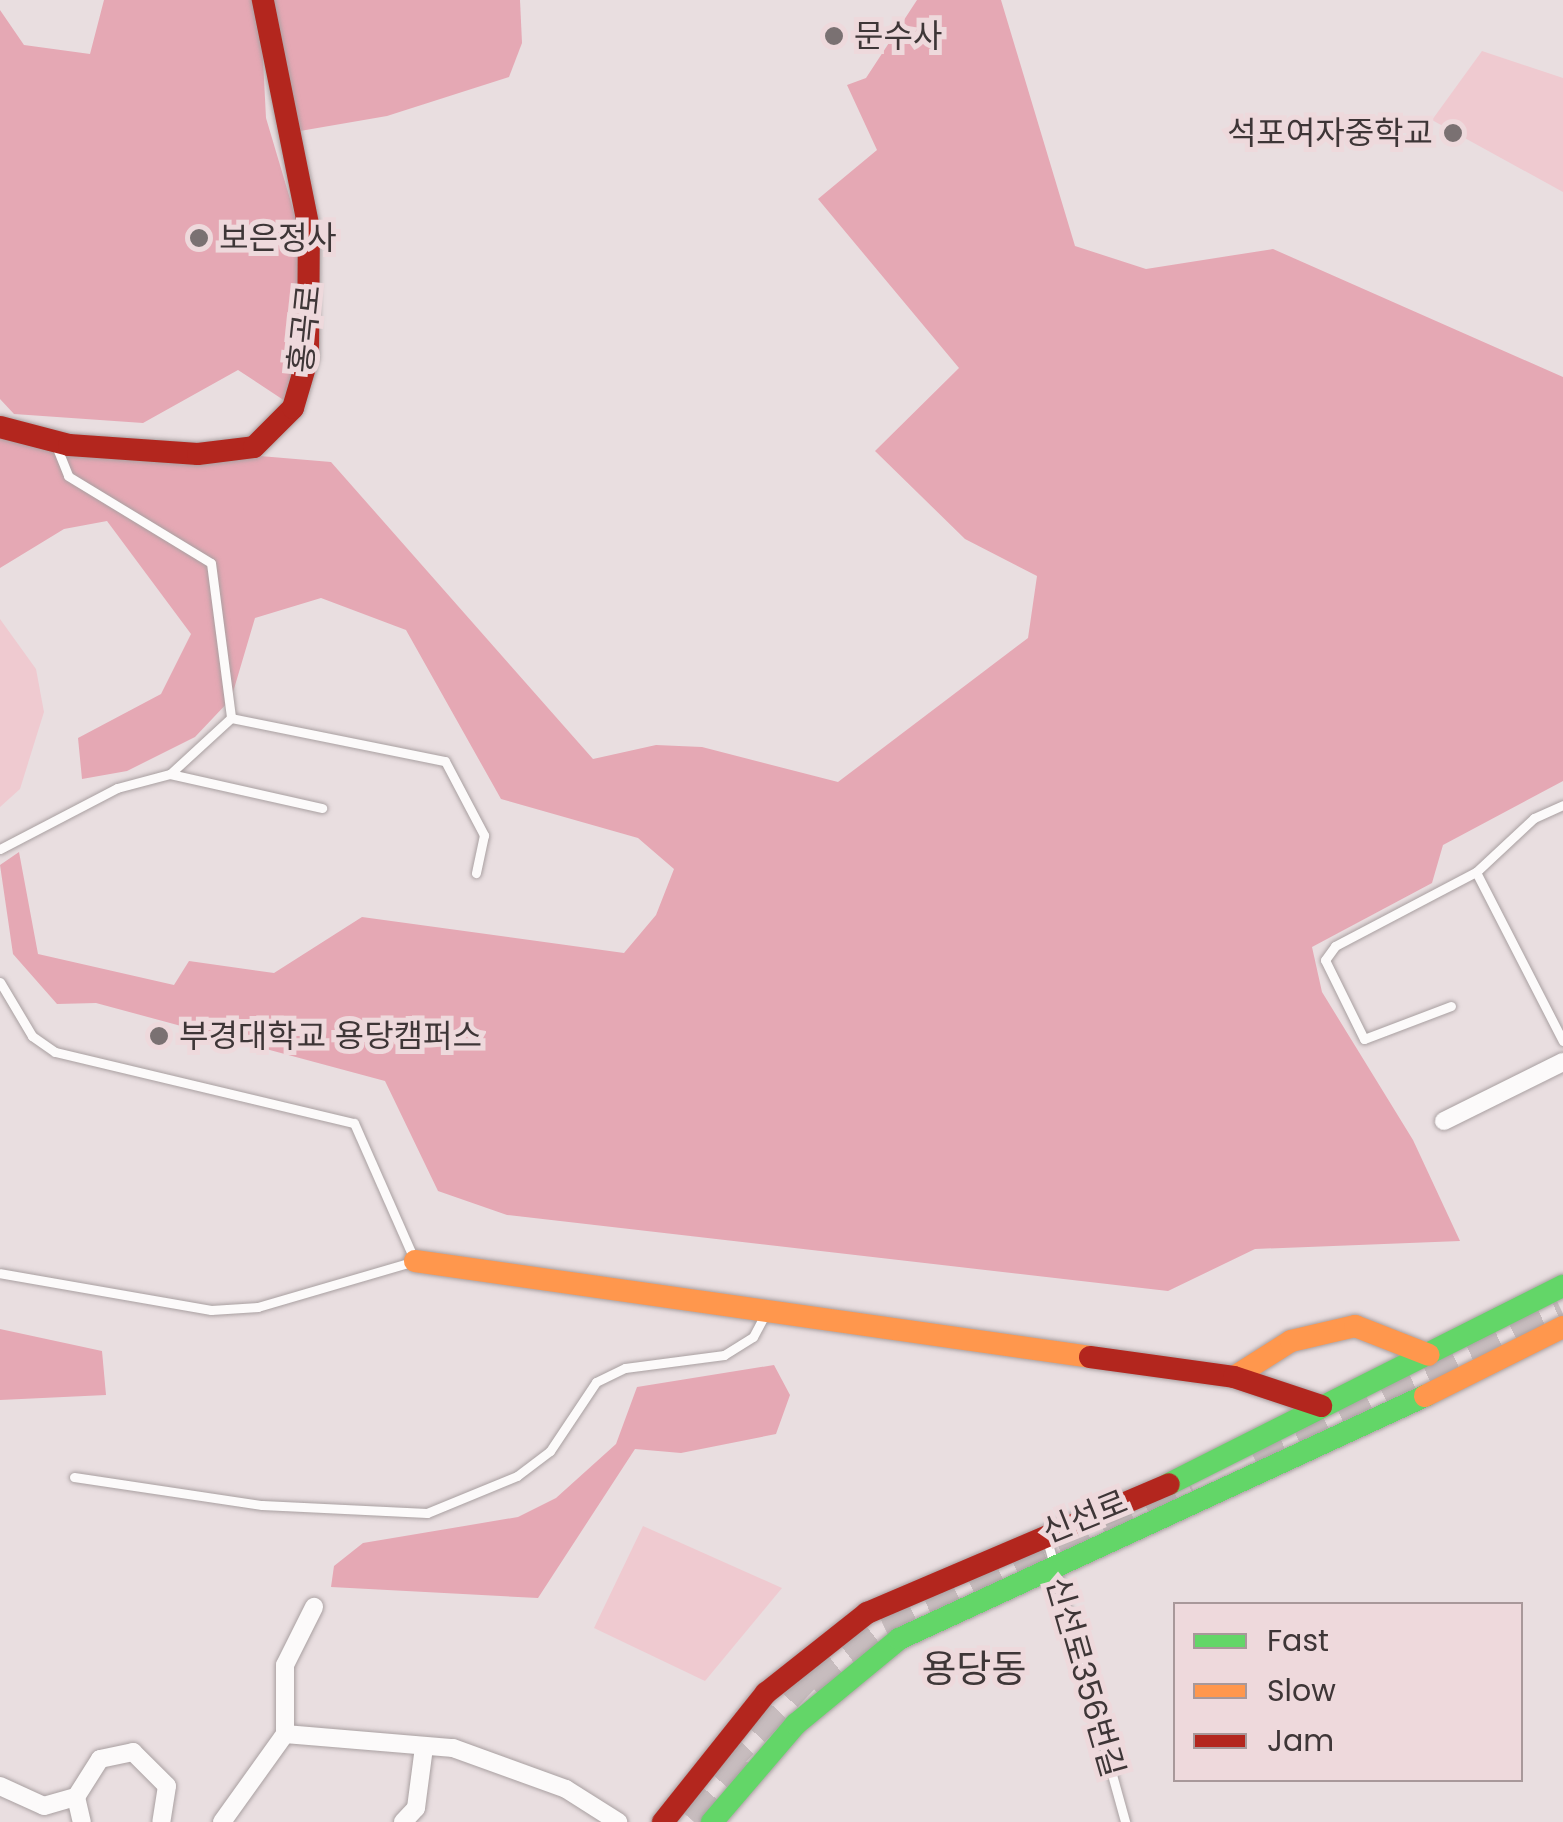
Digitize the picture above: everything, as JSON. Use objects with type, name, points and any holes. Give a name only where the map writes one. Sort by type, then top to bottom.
[{"type":"main road","name":"홍곡로","points":[[0,427],[54,442],[138,454],[254,446],[293,408],[308,358],[309,229],[263,0]]},
{"type":"main road","points":[[415,1261],[770,1306],[1234,1377],[1320,1406]]},
{"type":"main road","name":"신선로","points":[[663,1822],[807,1656],[866,1613],[1044,1533],[1227,1460],[1320,1406],[1563,1286]]},
{"type":"main road","points":[[1234,1377],[1291,1341],[1355,1326],[1429,1355]]},
{"type":"main road","name":"신선로","points":[[712,1822],[796,1724],[876,1653],[1054,1568],[1238,1488],[1563,1327]]},
{"type":"street","points":[[1444,1121],[1563,1062]]},
{"type":"street","points":[[222,1822],[284,1734],[285,1664],[314,1607]]},
{"type":"street","points":[[284,1734],[424,1747],[507,1765],[618,1822]]},
{"type":"street","points":[[403,1822],[416,1808],[424,1747]]},
{"type":"street","points":[[0,1786],[44,1806],[76,1797],[100,1759],[132,1752],[167,1786],[161,1822]]},
{"type":"street","points":[[76,1797],[82,1822]]},
{"type":"lane","points":[[54,442],[68,476],[211,563],[232,718]]},
{"type":"lane","points":[[0,849],[118,788],[170,774],[232,718]]},
{"type":"lane","points":[[232,718],[444,761],[484,835],[476,873]]},
{"type":"lane","points":[[170,774],[322,808]]},
{"type":"lane","points":[[1451,1006],[1364,1039],[1326,960],[1335,946],[1476,872],[1534,818],[1563,806]]},
{"type":"lane","points":[[1476,872],[1563,1041]]},
{"type":"lane","points":[[0,982],[32,1036],[55,1052],[354,1124],[415,1261],[258,1307],[211,1310],[0,1274]]},
{"type":"lane","points":[[74,1477],[262,1504],[427,1513],[518,1476],[550,1451],[596,1382],[624,1368],[724,1355],[753,1337],[770,1306]]},
{"type":"lane","name":"신선로356번길","points":[[1044,1533],[1125,1822]]},
{"type":"shaded area","points":[[104,0],[260,0],[266,118],[299,229],[302,329],[285,401],[238,370],[143,423],[14,414],[0,399],[0,10],[24,45],[90,54]]},
{"type":"shaded area","points":[[274,0],[520,0],[522,43],[509,77],[387,116],[300,131]]},
{"type":"shaded area","points":[[917,0],[1001,0],[1075,246],[1146,269],[1273,249],[1563,377],[1563,781],[1443,845],[1432,883],[1312,947],[1322,992],[1413,1140],[1460,1241],[1255,1249],[1168,1291],[507,1215],[438,1191],[385,1081],[96,1003],[57,1004],[13,954],[0,865],[19,852],[38,954],[174,985],[189,961],[274,973],[362,917],[624,953],[656,915],[674,869],[638,838],[501,799],[406,630],[321,598],[255,618],[231,699],[195,737],[127,771],[82,779],[78,738],[161,694],[191,634],[107,521],[64,529],[0,568],[0,434],[331,462],[593,759],[656,745],[702,747],[838,782],[1028,638],[1037,576],[965,539],[875,451],[959,368],[818,199],[877,150],[847,85],[866,78]]},
{"type":"shaded area","points":[[1482,51],[1563,78],[1563,192],[1432,120]]},
{"type":"shaded area","points":[[0,619],[36,669],[44,712],[20,789],[0,807]]},
{"type":"shaded area","points":[[0,1329],[102,1351],[106,1395],[0,1400]]},
{"type":"shaded area","points":[[774,1365],[790,1395],[776,1434],[681,1453],[635,1449],[538,1598],[331,1587],[334,1566],[363,1543],[518,1517],[556,1498],[616,1444],[637,1387]]},
{"type":"shaded area","points":[[643,1526],[782,1588],[705,1681],[594,1628]]},
{"type":"tunnel","points":[[1254,1458],[1563,1314]]},
{"type":"tunnel","points":[[813,1688],[886,1631],[1192,1487]]},
{"type":"tunnel","points":[[720,1766],[820,1660]]},
{"type":"tunnel","points":[[694,1822],[750,1757]]},
{"type":"traffic: fast","points":[[1169,1484],[1563,1286]]},
{"type":"traffic: fast","points":[[712,1822],[796,1724],[899,1639],[1425,1396]]},
{"type":"traffic: slow","points":[[415,1261],[1090,1357]]},
{"type":"traffic: slow","points":[[1234,1377],[1291,1341],[1355,1326],[1429,1355]]},
{"type":"traffic: slow","points":[[1425,1396],[1563,1327]]},
{"type":"traffic: jam","points":[[0,427],[69,445],[198,454],[254,447],[293,408],[308,357],[309,229],[263,0]]},
{"type":"traffic: jam","points":[[1090,1357],[1234,1377],[1321,1406]]},
{"type":"traffic: jam","points":[[663,1822],[766,1693],[867,1613],[1169,1484]]},
{"type":"place","name":"문수사","points":[[834,36]]},
{"type":"place","name":"석포여자중학교","points":[[1453,133]]},
{"type":"place","name":"보은정사","points":[[199,238]]},
{"type":"place","name":"부경대학교 용당캠퍼스","points":[[159,1036]]},
{"type":"district","name":"용당동","points":[[974,1669]]}]
